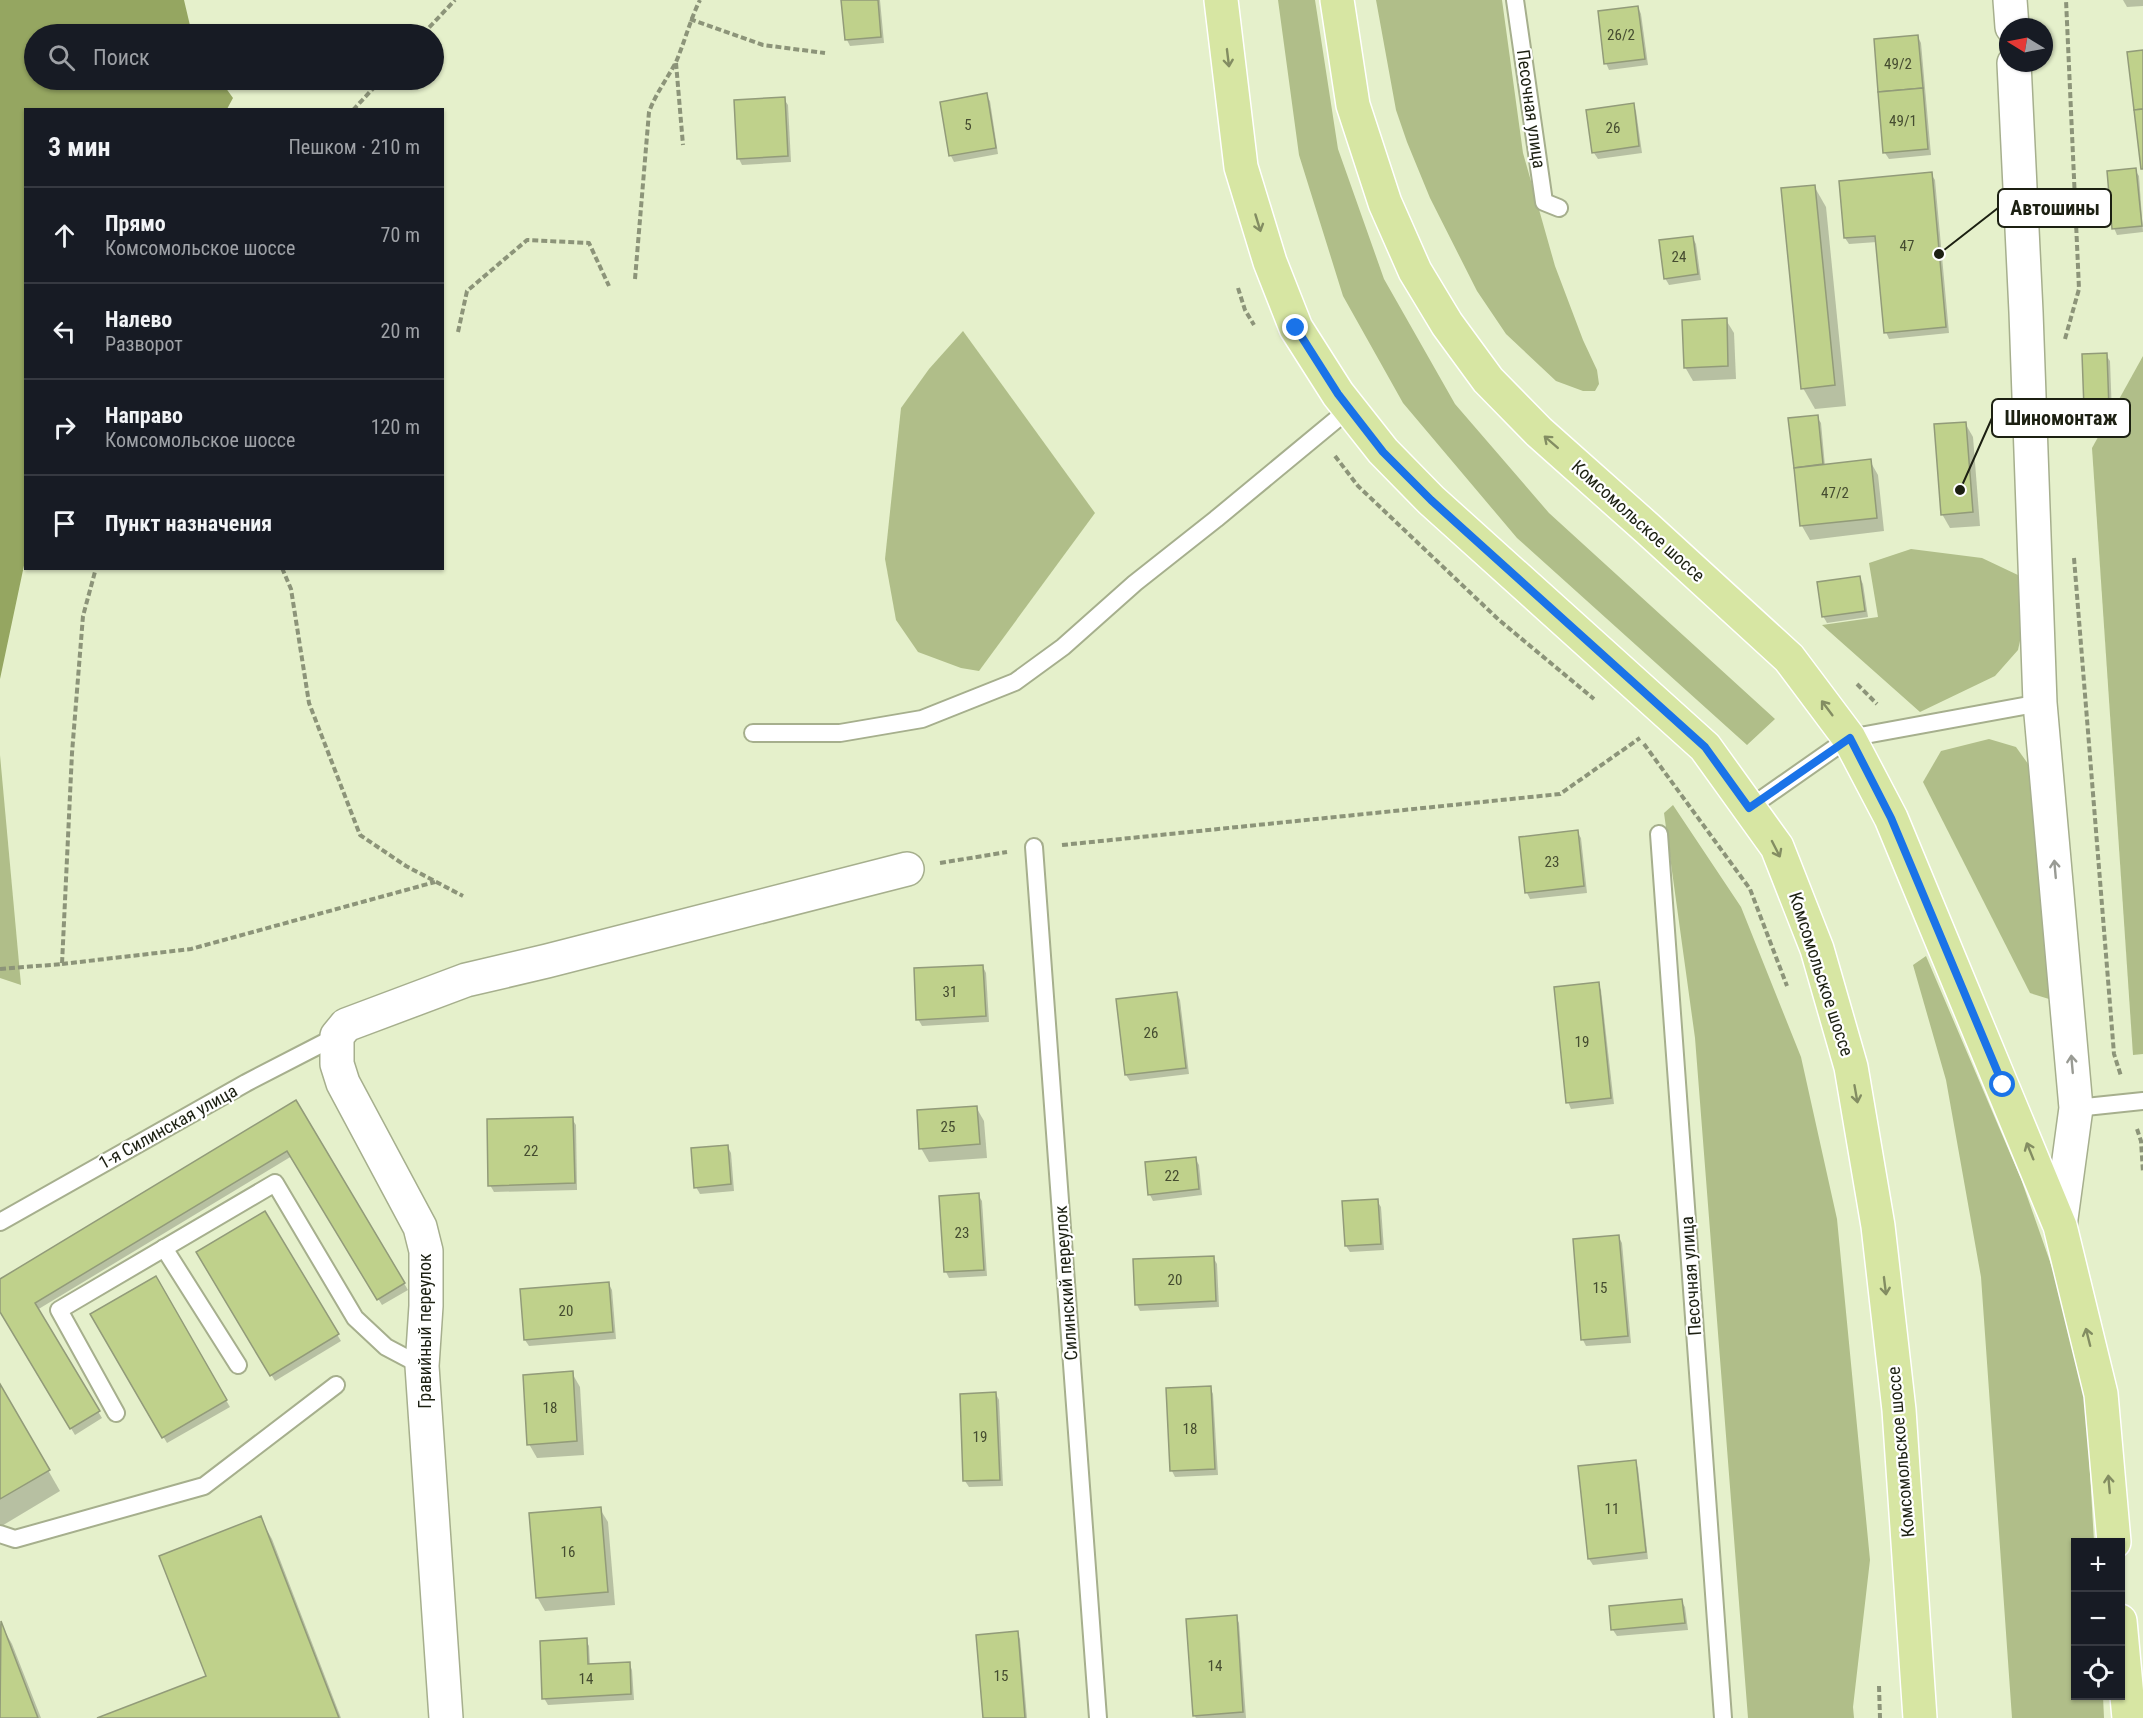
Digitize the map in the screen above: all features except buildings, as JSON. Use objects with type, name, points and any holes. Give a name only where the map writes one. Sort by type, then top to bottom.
[{"type":"main road","name":"Комсомольское шоссе","points":[[1221,0],[1241,167],[1270,262],[1296,328],[1349,408],[1383,452],[1431,500],[1705,747],[1777,847],[1817,949],[1851,1068],[1878,1226],[1899,1410],[1920,1718]]},
{"type":"main road","name":"Комсомольское шоссе","points":[[1337,0],[1353,105],[1385,203],[1415,271],[1447,324],[1488,380],[1539,432],[1789,658],[1850,738],[1891,818],[2060,1226],[2102,1394],[2114,1538]]},
{"type":"main road","points":[[2123,1646],[2129,1718]]},
{"type":"street","points":[[2010,0],[2011,18]]},
{"type":"street","name":"Комсомольское шоссе","points":[[2014,72],[2026,312],[2040,702],[2076,1108],[2060,1226]]},
{"type":"street","points":[[337,1036],[346,1025],[466,980],[907,869]]},
{"type":"street","name":"Гравийный переулок","points":[[337,1036],[337,1064],[343,1083],[420,1227],[426,1251],[426,1306],[422,1366],[446,1718]]},
{"type":"lane","name":"Песочная улица","points":[[1515,0],[1544,202],[1559,208]]},
{"type":"lane","points":[[753,733],[840,733],[922,719],[1015,682],[1063,647],[1135,583],[1349,408]]},
{"type":"lane","points":[[1749,808],[1850,738],[2040,702]]},
{"type":"lane","name":"Песочная улица","points":[[1659,834],[1723,1718]]},
{"type":"lane","name":"Силинский переулок","points":[[1034,847],[1098,1718]]},
{"type":"lane","name":"1-я Силинская улица","points":[[0,1222],[246,1083],[337,1036]]},
{"type":"lane","points":[[2076,1108],[2136,1102]]},
{"type":"lane","points":[[116,1413],[58,1310],[275,1182],[355,1318],[386,1347],[422,1366]]},
{"type":"lane","points":[[164,1248],[238,1365]]},
{"type":"lane","points":[[0,1534],[15,1539],[204,1486],[336,1385]]},
{"type":"path","points":[[432,24],[455,0]]},
{"type":"path","points":[[635,279],[649,112],[675,62],[690,19],[700,0]]},
{"type":"path","points":[[2064,342],[2079,289],[2066,0]]},
{"type":"path","points":[[690,19],[763,45],[825,54]]},
{"type":"path","points":[[675,62],[683,145]]},
{"type":"path","points":[[355,108],[372,90]]},
{"type":"path","points":[[458,332],[467,291],[527,240],[589,243],[609,286]]},
{"type":"path","points":[[1238,287],[1245,310],[1256,330]]},
{"type":"path","points":[[1318,434],[1358,486],[1499,620],[1596,701]]},
{"type":"path","points":[[2074,553],[2114,1054],[2136,1102],[2143,1172]]},
{"type":"path","points":[[62,964],[72,753],[83,616],[95,570]]},
{"type":"path","points":[[283,570],[291,588],[309,703],[360,834],[406,866],[463,896]]},
{"type":"path","points":[[1851,677],[1901,729]]},
{"type":"path","points":[[1631,731],[1640,738],[1750,889],[1791,996]]},
{"type":"path","points":[[907,869],[1034,847],[1560,794],[1640,738]]},
{"type":"path","points":[[0,969],[191,949],[436,882]]},
{"type":"path","points":[[1879,1677],[1880,1718]]},
{"type":"shaded area","points":[[0,0],[184,0],[190,24],[24,24],[24,90],[227,90],[233,98],[228,108],[24,108],[24,565],[0,679]]},
{"type":"shaded area","points":[[1278,0],[1315,0],[1338,149],[1384,279],[1455,404],[1549,513],[1775,719],[1747,745],[1517,538],[1403,403],[1343,296],[1299,155]]},
{"type":"shaded area","points":[[1376,0],[1502,0],[1523,153],[1555,266],[1597,370],[1599,384],[1595,391],[1583,391],[1556,381],[1506,334],[1477,291],[1430,198],[1407,142],[1396,110]]},
{"type":"shaded area","points":[[963,331],[1095,513],[979,671],[961,668],[918,652],[896,620],[885,559],[901,408],[929,369]]},
{"type":"shaded area","points":[[2143,356],[2143,1054],[2133,1055],[2092,448]]},
{"type":"shaded area","points":[[1911,549],[1982,558],[2020,576],[2024,622],[2018,650],[1995,676],[1920,712],[1822,625],[1878,617],[1869,563]]},
{"type":"shaded area","points":[[1989,739],[2016,747],[2031,768],[2049,999],[2030,993],[1923,782],[1941,751]]},
{"type":"shaded area","points":[[0,755],[21,985],[0,978]]},
{"type":"shaded area","points":[[1673,805],[1741,907],[1801,1057],[1837,1219],[1870,1560],[1853,1707],[1854,1718],[1748,1718],[1695,1038],[1664,813]]},
{"type":"shaded area","points":[[1926,956],[2021,1179],[2054,1273],[2086,1404],[2094,1538],[2071,1538],[2071,1700],[2103,1700],[2104,1718],[2012,1718],[1981,1277],[1946,1080],[1913,965]]},
{"type":"place","name":"Автошины","points":[[1939,254]]},
{"type":"place","name":"Шиномонтаж","points":[[1960,490]]},
{"type":"route","points":[[1296,328],[1338,394],[1383,452],[1431,500],[1705,747],[1749,808],[1850,738],[1891,818],[2003,1085]]}]
